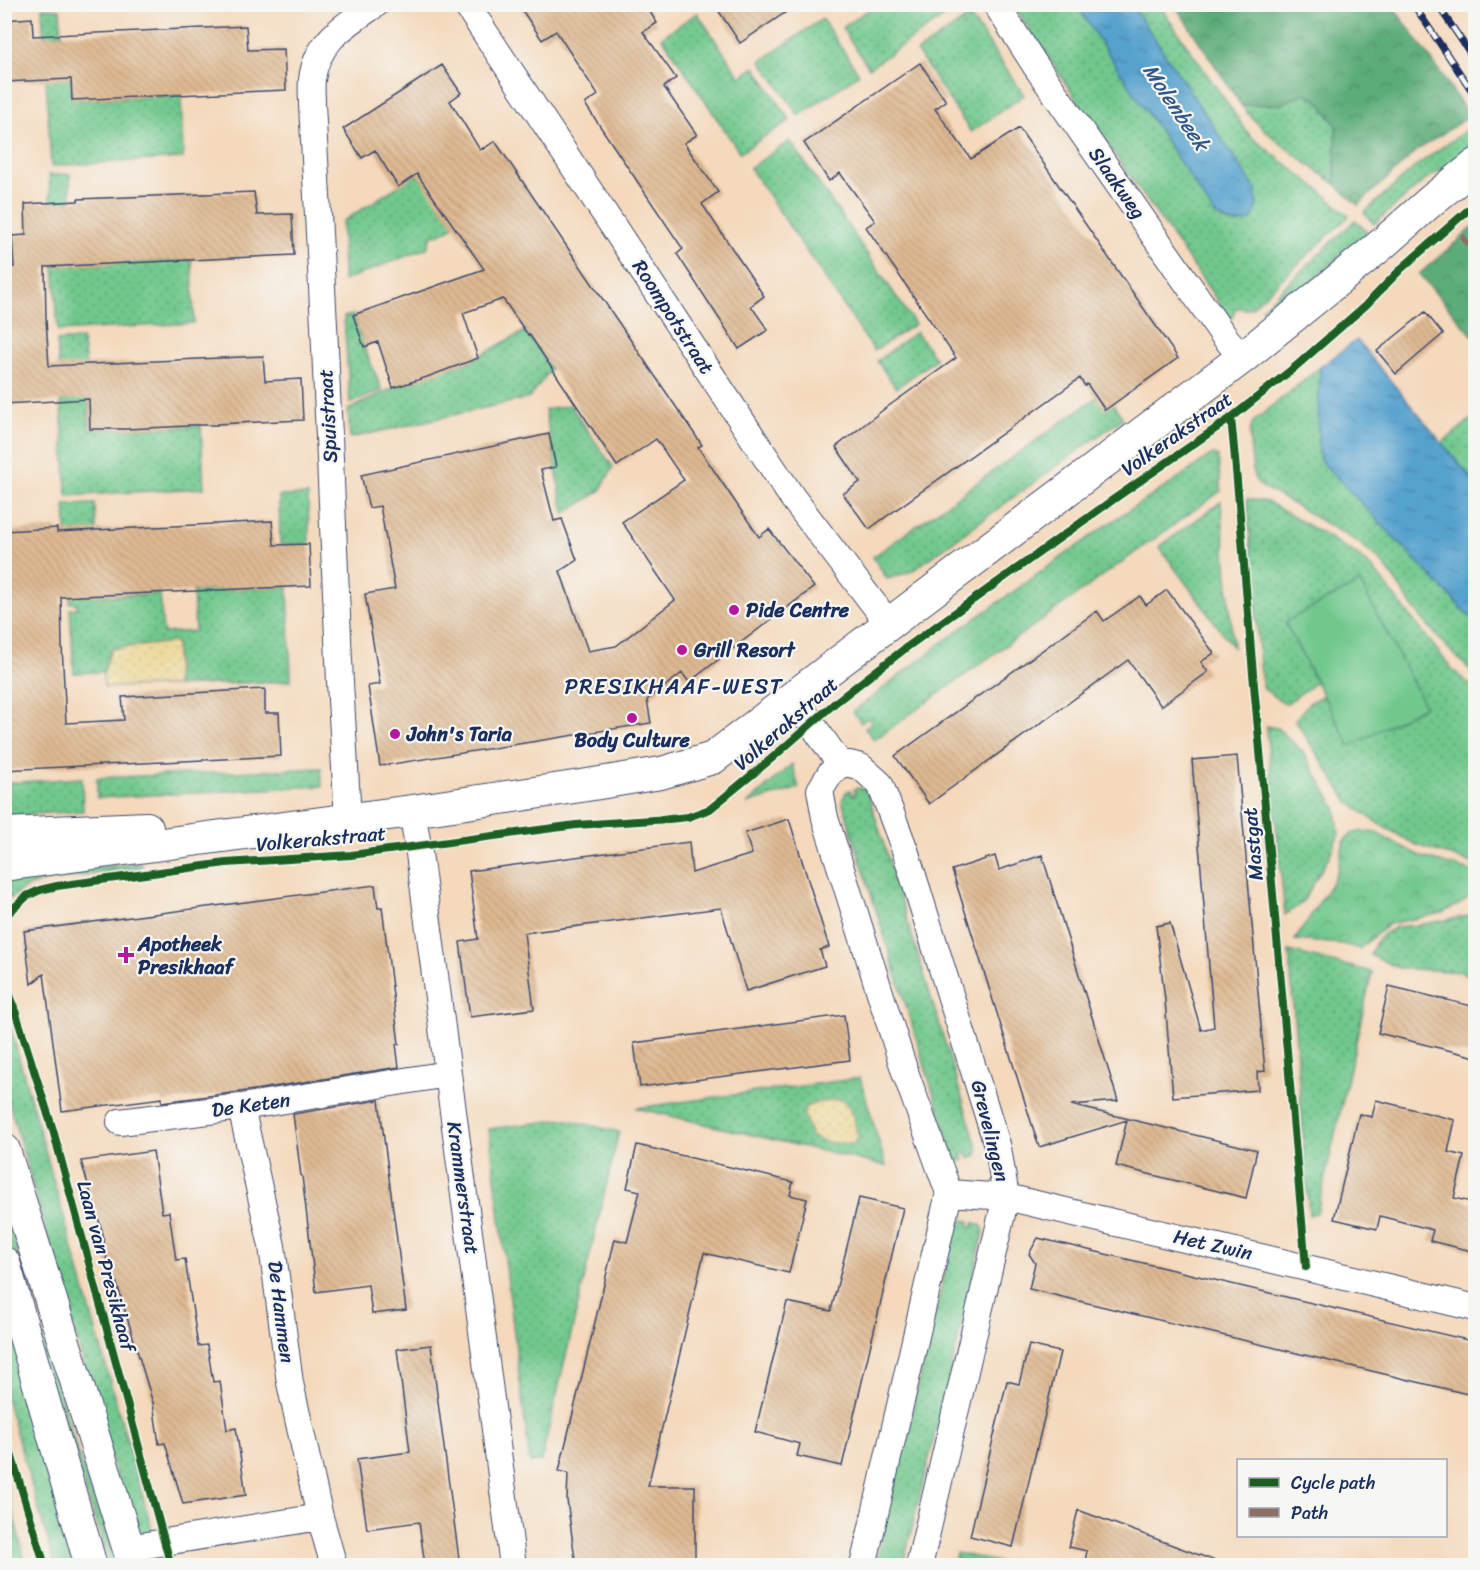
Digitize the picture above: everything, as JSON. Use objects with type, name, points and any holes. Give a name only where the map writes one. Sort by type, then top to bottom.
[{"type":"street","name":"Spuistraat","points":[[348,819],[312,78],[320,54],[331,38],[376,4]]},
{"type":"street","name":"Roompotstraat","points":[[466,4],[792,497],[889,624]]},
{"type":"street","name":"Slaakweg","points":[[996,4],[1035,65],[1224,336],[1242,358]]},
{"type":"street","name":"Volkerakstraat","points":[[4,865],[412,811],[661,773],[713,758],[1242,358],[1476,165]]},
{"type":"street","points":[[793,697],[840,764],[830,774],[820,790],[825,818],[904,1069],[949,1192],[863,1566]]},
{"type":"street","name":"Grevelingen","points":[[840,764],[861,767],[880,784],[905,850],[998,1148],[1006,1197],[919,1566]]},
{"type":"street","name":"Krammerstraat","points":[[412,811],[513,1566]]},
{"type":"street","name":"Volkerakstraat","points":[[4,834],[348,819]]},
{"type":"street","name":"De Keten","points":[[120,1122],[241,1107],[448,1074]]},
{"type":"street","name":"De Hammen","points":[[241,1107],[272,1246],[290,1383],[320,1517],[334,1566]]},
{"type":"street","points":[[4,1150],[131,1557],[320,1517]]},
{"type":"street","name":"Het Zwin","points":[[949,1192],[1006,1197],[1476,1308]]},
{"type":"street","points":[[4,1263],[91,1566]]},
{"type":"green space","points":[[877,4],[961,5],[869,68],[842,28]]},
{"type":"green space","points":[[1013,5],[1076,5],[1215,215],[1229,223],[1239,224],[1256,190],[1132,5],[1159,5],[1250,136],[1349,216],[1252,307],[1236,308],[1231,320]]},
{"type":"green space","points":[[1175,5],[1392,5],[1469,116],[1419,149],[1358,205],[1335,184],[1336,125],[1319,101],[1305,93],[1281,104],[1241,105]]},
{"type":"green space","points":[[42,8],[60,9],[64,74],[71,75],[72,100],[181,95],[183,158],[51,166]]},
{"type":"green space","points":[[697,13],[740,77],[755,67],[790,120],[740,153],[662,37]]},
{"type":"green space","points":[[970,16],[1024,95],[971,132],[917,52]]},
{"type":"green space","points":[[822,19],[859,74],[799,116],[761,61]]},
{"type":"green space","points":[[1305,93],[1319,101],[1336,125],[1335,184],[1273,137],[1241,105],[1281,104]]},
{"type":"green space","points":[[1475,124],[1475,147],[1424,181],[1374,224],[1364,213],[1417,165]]},
{"type":"green space","points":[[790,141],[915,324],[874,351],[750,168]]},
{"type":"green space","points":[[420,172],[454,226],[440,234],[432,235],[427,248],[343,281],[342,222]]},
{"type":"green space","points":[[70,174],[71,214],[79,234],[81,265],[192,260],[194,323],[58,331],[49,175]]},
{"type":"green space","points":[[1355,220],[1367,232],[1270,317],[1262,308]]},
{"type":"green space","points":[[1475,226],[1475,338],[1419,274]]},
{"type":"green space","points":[[353,315],[382,390],[350,404],[344,317]]},
{"type":"green space","points":[[525,331],[551,369],[529,398],[350,438],[348,410],[393,388],[478,358]]},
{"type":"green space","points":[[916,332],[936,359],[896,388],[877,361]]},
{"type":"green space","points":[[82,339],[90,430],[201,426],[204,488],[67,496],[57,341]]},
{"type":"green space","points":[[1320,367],[1318,441],[1320,460],[1475,622],[1475,675],[1443,643],[1415,610],[1379,559],[1358,542],[1262,487],[1254,477],[1250,441],[1253,422]]},
{"type":"green space","points":[[1104,392],[1123,418],[912,571],[887,579],[873,557]]},
{"type":"green space","points":[[570,405],[613,467],[600,491],[564,514],[554,448],[552,449],[545,410]]},
{"type":"green space","points":[[1475,416],[1475,483],[1442,443]]},
{"type":"green space","points":[[1212,454],[1218,457],[1221,491],[874,740],[865,728],[872,722],[868,718],[861,723],[853,712],[948,638],[1118,517],[1169,485]]},
{"type":"green space","points":[[308,495],[309,544],[280,545],[279,496]]},
{"type":"green space","points":[[1247,499],[1268,502],[1355,553],[1373,569],[1452,669],[1475,689],[1475,864],[1414,844],[1349,803],[1295,720],[1308,704],[1323,695],[1350,745],[1285,622],[1316,682],[1286,704],[1264,689],[1261,678]]},
{"type":"green space","points":[[1221,502],[1233,647],[1159,547]]},
{"type":"green space","points":[[95,504],[99,596],[160,594],[163,633],[195,631],[193,591],[288,587],[291,681],[176,686],[176,642],[111,649],[103,672],[74,673],[70,609],[77,608],[77,603],[70,603],[65,505]]},
{"type":"green space","points":[[1360,582],[1425,706],[1350,746],[1285,622]]},
{"type":"green space","points":[[1266,726],[1277,728],[1303,752],[1336,808],[1339,833],[1330,855],[1302,903],[1285,915]]},
{"type":"green space","points":[[792,764],[799,788],[747,804]]},
{"type":"green space","points":[[321,768],[322,786],[97,798],[97,778]]},
{"type":"green space","points":[[82,778],[83,811],[5,816],[5,783]]},
{"type":"green space","points":[[858,788],[868,793],[978,1150],[977,1155],[970,1158],[967,1153],[962,1154],[964,1160],[961,1161],[954,1159],[842,801],[846,792],[850,790],[852,795],[855,794],[854,789]]},
{"type":"green space","points":[[1361,831],[1376,833],[1422,857],[1475,872],[1475,892],[1460,904],[1442,913],[1389,924],[1359,949],[1343,944],[1295,940],[1331,884],[1337,871],[1344,841],[1352,834]]},
{"type":"green space","points":[[142,863],[142,867],[44,881],[25,888],[10,899],[6,881],[19,874]]},
{"type":"green space","points":[[1475,915],[1475,978],[1462,972],[1399,968],[1370,955],[1383,934],[1396,927]]},
{"type":"green space","points":[[1289,951],[1372,972],[1317,1213],[1309,1215]]},
{"type":"green space","points":[[4,1005],[153,1533],[143,1532],[129,1522],[5,1089]]},
{"type":"green space","points":[[860,1078],[886,1166],[636,1108]]},
{"type":"green space","points":[[564,1119],[619,1132],[541,1461],[530,1463],[489,1129]]},
{"type":"green space","points":[[4,1205],[86,1478],[120,1565],[111,1565],[38,1356],[5,1238]]},
{"type":"green space","points":[[963,1220],[970,1221],[968,1226],[972,1228],[974,1222],[982,1226],[984,1232],[903,1565],[875,1566],[956,1226]]},
{"type":"green space","points":[[4,1296],[78,1565],[55,1565],[5,1395]]},
{"type":"green space","points":[[5,1480],[26,1565],[5,1565]]},
{"type":"green space","points":[[956,1553],[1012,1565],[954,1565]]},
{"type":"sand","points":[[176,642],[176,686],[104,687],[103,674],[111,649]]},
{"type":"sand","points":[[839,1099],[847,1105],[853,1116],[858,1138],[853,1144],[825,1142],[812,1137],[804,1116],[805,1107]]},
{"type":"water","name":"Molenbeek","points":[[1076,5],[1132,5],[1256,190],[1257,206],[1252,220],[1233,223],[1215,215]]},
{"type":"water","points":[[1357,340],[1475,483],[1475,622],[1320,460],[1318,441],[1320,367]]},
{"type":"building","points":[[518,4],[645,4],[657,23],[643,32],[676,78],[664,87],[697,135],[684,143],[718,192],[702,204],[764,296],[751,306],[768,330],[739,349],[677,254],[683,249],[585,104],[598,95],[556,31],[542,40]]},
{"type":"building","points":[[714,4],[798,4],[740,43]]},
{"type":"building","points":[[32,18],[33,36],[246,26],[248,50],[284,49],[286,90],[72,100],[71,79],[4,82],[4,20]]},
{"type":"building","points":[[920,63],[946,101],[935,109],[971,159],[1019,128],[1178,358],[1105,410],[1087,384],[1085,386],[1080,378],[869,529],[843,494],[860,482],[836,447],[956,358],[866,227],[875,221],[840,173],[829,181],[804,143]]},
{"type":"building","points":[[442,65],[461,93],[450,101],[480,150],[495,141],[702,445],[698,447],[759,537],[769,529],[814,587],[689,682],[682,673],[647,700],[651,723],[380,766],[368,686],[380,684],[365,594],[395,589],[380,506],[369,508],[361,475],[549,434],[556,467],[541,470],[554,521],[562,519],[577,560],[560,571],[588,651],[616,646],[675,600],[622,522],[684,480],[656,439],[617,466],[503,299],[463,313],[478,358],[427,377],[393,388],[378,342],[364,347],[353,315],[484,269],[417,174],[398,187],[375,150],[362,158],[343,129]]},
{"type":"building","points":[[254,192],[257,215],[292,214],[294,255],[45,267],[49,366],[263,356],[265,381],[301,379],[303,420],[90,429],[89,399],[4,404],[4,267],[14,267],[12,236],[26,235],[25,204],[78,201],[78,199]]},
{"type":"building","points":[[1425,312],[1443,334],[1396,374],[1377,351]]},
{"type":"building","points":[[272,521],[274,545],[309,544],[311,586],[61,597],[62,646],[66,723],[124,720],[122,697],[265,689],[265,713],[279,713],[281,756],[4,770],[4,531],[57,528],[57,532]]},
{"type":"building","points":[[1167,590],[1214,653],[1201,662],[1208,672],[1161,706],[1128,660],[929,804],[895,756],[1097,611],[1104,621],[1140,596],[1146,605]]},
{"type":"building","points":[[1237,756],[1265,1071],[1257,1072],[1258,1090],[1173,1097],[1156,926],[1170,923],[1201,1030],[1214,1027],[1192,760]]},
{"type":"building","points":[[789,819],[829,947],[820,950],[825,966],[746,991],[721,908],[524,933],[534,1009],[470,1017],[460,942],[478,939],[469,871],[689,842],[692,873],[752,854],[745,833]]},
{"type":"building","points":[[1042,855],[1118,1101],[1071,1105],[1257,1150],[1246,1198],[1116,1166],[1127,1120],[1039,1147],[952,870],[995,856],[999,870]]},
{"type":"building","points":[[375,885],[378,908],[382,907],[399,1044],[396,1044],[399,1067],[247,1091],[162,1102],[162,1098],[62,1111],[44,974],[31,984],[24,931]]},
{"type":"building","points":[[1389,986],[1476,1007],[1476,1057],[1378,1033]]},
{"type":"building","points":[[844,1015],[850,1060],[640,1087],[634,1043]]},
{"type":"building","points":[[379,1100],[406,1310],[372,1314],[368,1285],[316,1292],[293,1114]]},
{"type":"building","points":[[1376,1100],[1455,1120],[1448,1152],[1464,1156],[1454,1198],[1476,1203],[1476,1252],[1430,1241],[1433,1230],[1380,1216],[1377,1229],[1334,1219],[1359,1114],[1372,1117]]},
{"type":"building","points":[[637,1145],[793,1182],[790,1195],[807,1199],[789,1273],[704,1253],[648,1486],[695,1486],[695,1566],[576,1566],[567,1500],[568,1473],[559,1471],[615,1239],[627,1242],[640,1191],[627,1188]]},
{"type":"building","points":[[153,1151],[162,1213],[169,1212],[176,1260],[185,1259],[198,1346],[207,1345],[213,1382],[220,1381],[227,1430],[236,1428],[246,1495],[183,1504],[165,1443],[159,1444],[153,1403],[114,1274],[109,1275],[103,1234],[81,1161]]},
{"type":"building","points":[[859,1198],[903,1208],[842,1466],[797,1456],[800,1444],[755,1432],[787,1302],[831,1311]]},
{"type":"building","points":[[1038,1238],[1476,1342],[1476,1396],[1029,1289],[1035,1263],[1029,1254]]},
{"type":"building","points":[[431,1345],[460,1566],[425,1566],[419,1522],[367,1529],[357,1459],[410,1452],[397,1349]]},
{"type":"building","points":[[1029,1345],[1060,1352],[1013,1547],[970,1536],[1007,1381],[1019,1384]]},
{"type":"building","points":[[1078,1510],[1221,1563],[1221,1566],[1084,1566],[1087,1551],[1069,1547]]},
{"type":"railway","points":[[1413,4],[1476,97]]},
{"type":"railway","points":[[1437,4],[1476,62]]},
{"type":"marked path","points":[[1462,236],[1476,254]]},
{"type":"cycle path","points":[[4,917],[27,896],[57,886],[226,863],[351,855],[576,825],[688,817],[710,809],[836,702],[907,647],[1231,418],[1295,367],[1366,305],[1402,268],[1476,203]]},
{"type":"cycle path","name":"Mastgat","points":[[1231,418],[1306,1267]]},
{"type":"cycle path","name":"Laan van Presikhaaf","points":[[4,976],[53,1130],[171,1566]]},
{"type":"cycle path","points":[[4,1431],[45,1566]]},
{"type":"place","name":"Pide Centre","points":[[734,610]]},
{"type":"place","name":"Grill Resort","points":[[682,650]]},
{"type":"place","name":"Body Culture","points":[[632,718]]},
{"type":"place","name":"John's Taria","points":[[395,734]]},
{"type":"place","name":"Apotheek Presikhaaf","points":[[126,955]]},
{"type":"district","name":"PRESIKHAAF-WEST","points":[[674,686]]}]
